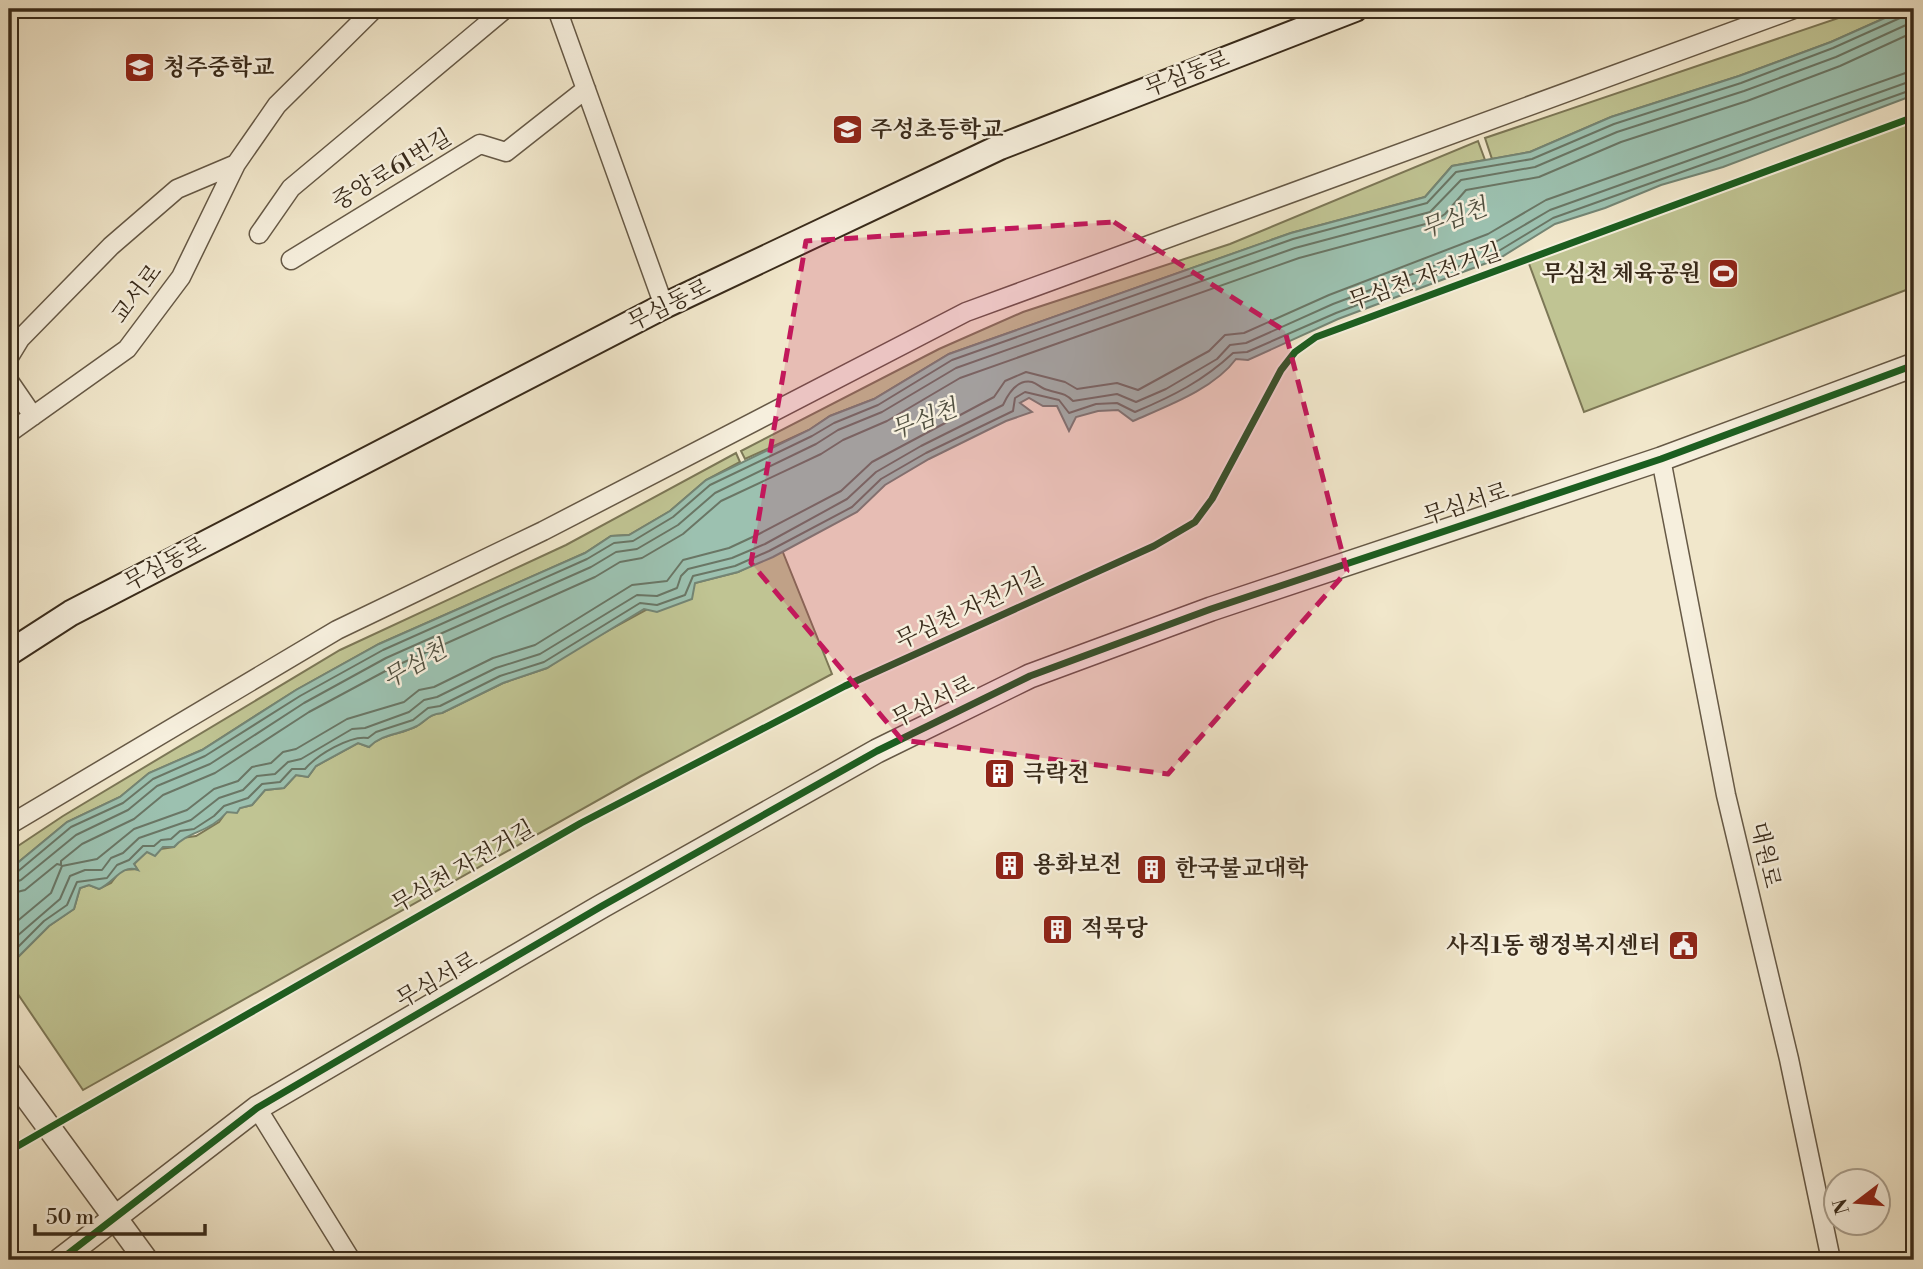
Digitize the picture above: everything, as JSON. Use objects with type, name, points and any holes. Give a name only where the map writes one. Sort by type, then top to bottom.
[{"type":"main road","name":"무심동로","points":[[9,653],[71,613],[664,306],[1000,147],[1355,9]]},
{"type":"street","name":"교서로","points":[[9,433],[127,349],[181,277],[236,164],[278,105],[374,9]]},
{"type":"street","name":"중앙로61번길","points":[[259,234],[291,188],[505,9]]},
{"type":"street","points":[[557,9],[664,306]]},
{"type":"street","points":[[9,825],[337,630],[543,531],[966,312],[1794,9]]},
{"type":"street","name":"중앙로61번길","points":[[291,260],[480,145],[506,152],[586,89]]},
{"type":"street","name":"교서로","points":[[9,356],[20,339],[111,246],[177,189],[236,164]]},
{"type":"street","name":"무심서로","points":[[60,1260],[257,1108],[590,913],[865,758],[1030,676],[1211,609],[1661,459],[1914,365]]},
{"type":"street","points":[[9,381],[33,416]]},
{"type":"street","name":"대원로","points":[[1661,459],[1726,795],[1789,1059],[1831,1260]]},
{"type":"street","points":[[9,1073],[146,1260]]},
{"type":"street","points":[[257,1108],[351,1260]]},
{"type":"highlighted area","points":[[1114,222],[1285,331],[1347,571],[1168,774],[902,740],[751,563],[806,241]]},
{"type":"shaded area","points":[[1865,9],[1905,9],[1831,42],[1739,76],[1611,117],[1530,152],[1492,159],[1485,138]]},
{"type":"shaded area","name":"무심천 체육공원","points":[[1914,117],[1914,287],[1584,412],[1528,261]]},
{"type":"shaded area","points":[[1478,141],[1485,160],[1452,166],[1425,197],[1291,233],[949,354],[874,399],[830,416],[809,430],[745,459],[741,451],[939,349],[1023,312],[1230,244]]},
{"type":"shaded area","points":[[736,453],[740,462],[706,480],[670,511],[629,535],[611,536],[585,553],[379,644],[296,690],[202,750],[149,773],[120,797],[67,822],[9,870],[9,852],[63,816],[340,650],[566,545]]},
{"type":"shaded area","points":[[782,550],[832,674],[641,776],[83,1090],[9,981],[9,966],[49,926],[74,909],[80,888],[89,885],[99,889],[111,883],[121,870],[137,869],[134,864],[147,851],[174,847],[182,838],[196,836],[219,822],[227,811],[252,805],[265,790],[284,788],[296,775],[308,777],[316,766],[358,743],[369,747],[380,739],[411,729],[431,716],[503,683],[547,668],[578,647],[695,583],[738,572]]},
{"type":"water","name":"무심천","points":[[1905,9],[1914,9],[1914,95],[1723,167],[1661,185],[1605,208],[1555,224],[1500,258],[1338,319],[1248,360],[1236,359],[1227,370],[1203,388],[1133,421],[1118,410],[1098,411],[1076,417],[1069,431],[1057,406],[1043,406],[1029,398],[1020,403],[1032,412],[1006,421],[929,459],[885,485],[857,512],[773,557],[738,572],[695,583],[692,599],[657,612],[644,609],[547,668],[503,683],[431,716],[411,729],[380,739],[369,747],[358,743],[316,766],[308,777],[296,775],[284,788],[265,790],[252,805],[240,808],[237,813],[227,812],[214,824],[174,847],[163,847],[155,856],[147,852],[134,864],[138,870],[127,869],[99,889],[89,885],[80,888],[74,909],[49,926],[9,966],[9,870],[67,822],[120,797],[149,773],[202,750],[296,690],[379,644],[585,553],[611,536],[629,535],[670,511],[706,480],[809,430],[830,416],[874,399],[949,354],[1291,233],[1425,197],[1452,166],[1530,152],[1611,117],[1739,76],[1831,42]]},
{"type":"cycle path","name":"무심천 자전거길","points":[[9,1151],[581,823],[845,686],[1154,546],[1195,522],[1212,499],[1281,370],[1295,352],[1316,337],[1914,117]]},
{"type":"cycle path","points":[[60,1260],[257,1108],[602,906],[877,751],[1030,676],[1211,609],[1661,459],[1914,365]]},
{"type":"place","name":"청주중학교","points":[[140,68]]},
{"type":"place","name":"주성초등학교","points":[[847,130]]},
{"type":"place","name":"무심천 체육공원","points":[[1724,274]]},
{"type":"place","name":"극락전","points":[[1000,774]]},
{"type":"place","name":"용화보전","points":[[1010,865]]},
{"type":"place","name":"한국불교대학","points":[[1152,869]]},
{"type":"place","name":"적묵당","points":[[1058,929]]},
{"type":"place","name":"사직1동 행정복지센터","points":[[1684,946]]}]
